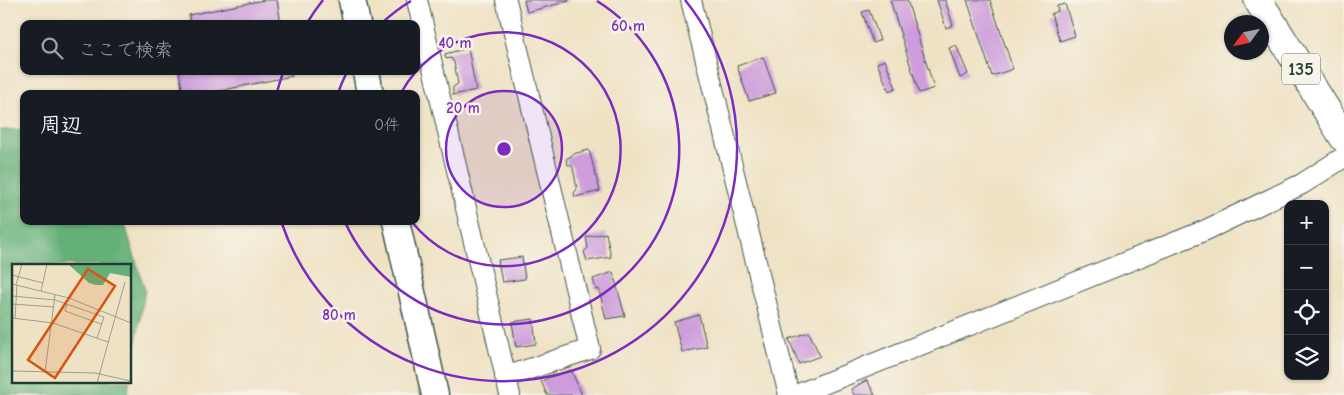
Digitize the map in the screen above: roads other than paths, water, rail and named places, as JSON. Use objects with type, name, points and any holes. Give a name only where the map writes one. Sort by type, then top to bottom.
[{"type":"main road","name":"135","points":[[1258,0],[1344,138]]},
{"type":"street","points":[[352,0],[356,20]]},
{"type":"street","points":[[417,0],[507,386],[590,349],[506,0]]},
{"type":"street","points":[[691,0],[789,395]]},
{"type":"street","points":[[367,75],[369,90]]},
{"type":"street","points":[[796,395],[1206,230],[1302,184],[1344,156]]},
{"type":"street","points":[[397,225],[435,395]]}]
